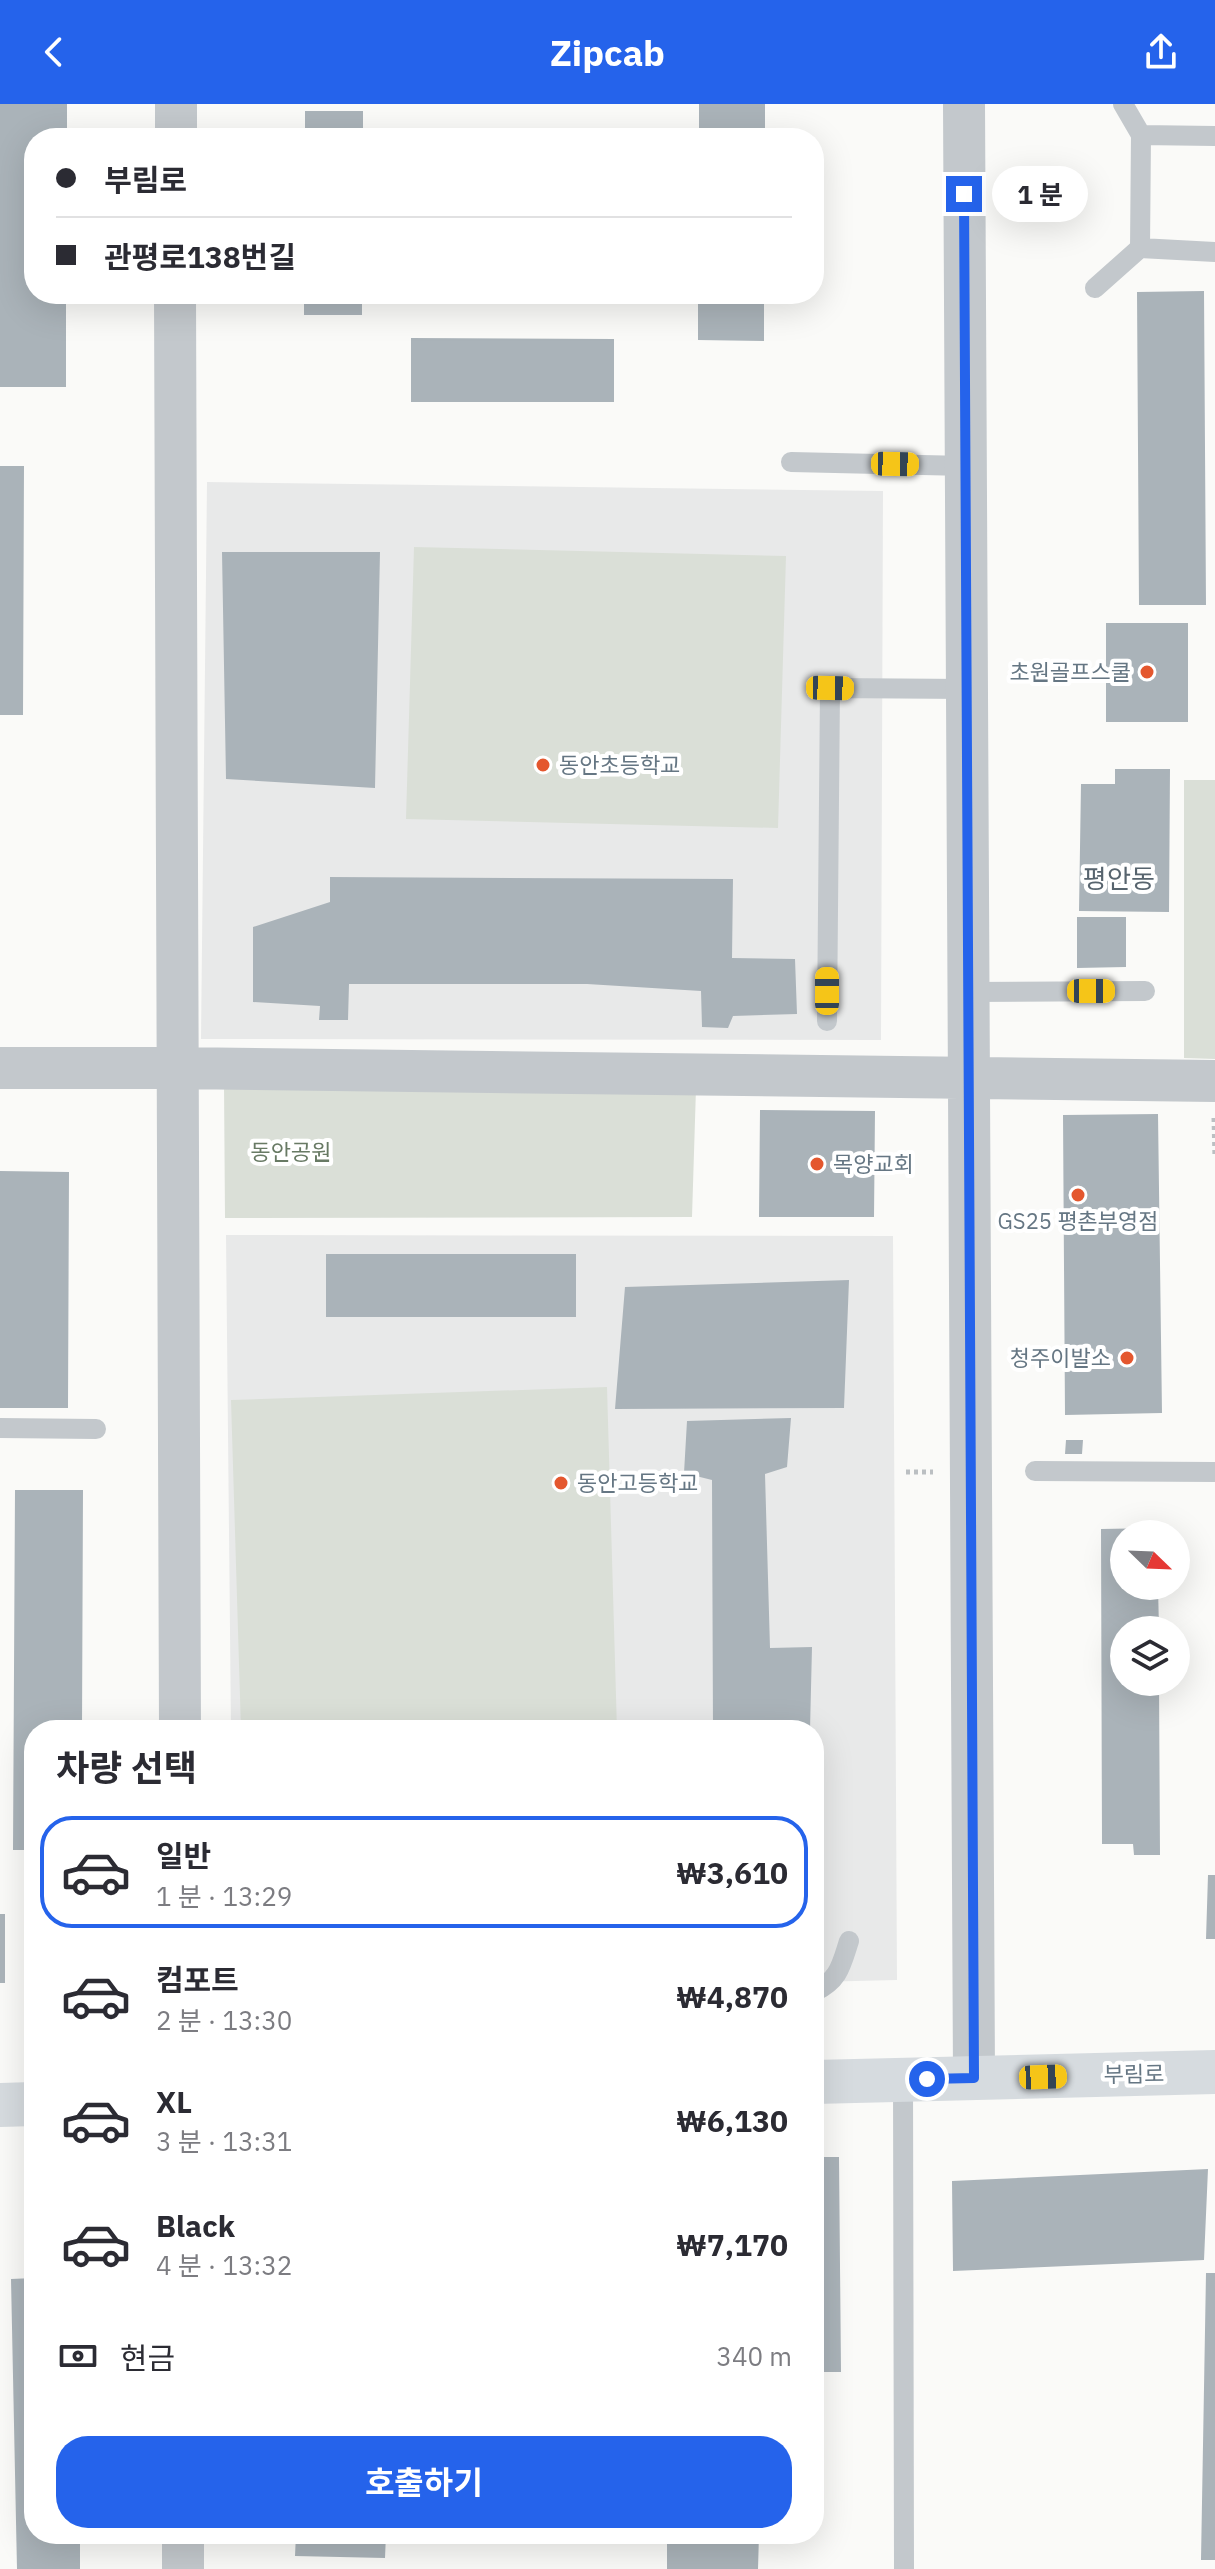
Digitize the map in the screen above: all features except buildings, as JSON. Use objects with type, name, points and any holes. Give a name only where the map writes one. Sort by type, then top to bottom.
[{"type":"street","points":[[176,104],[176,128]]},
{"type":"street","points":[[964,104],[974,2078]]},
{"type":"street","points":[[175,304],[180,1720]]},
{"type":"street","points":[[0,1068],[1215,1081]]},
{"type":"street","name":"부림로","points":[[824,2082],[1215,2072]]},
{"type":"street","points":[[0,2105],[24,2104]]},
{"type":"street","points":[[183,2544],[183,2569]]},
{"type":"lane","points":[[1123,104],[1141,135],[1140,248]]},
{"type":"lane","points":[[1141,135],[1215,136]]},
{"type":"lane","points":[[1095,288],[1140,248],[1215,252]]},
{"type":"lane","points":[[791,462],[966,466]]},
{"type":"lane","points":[[827,1021],[830,688],[967,689]]},
{"type":"lane","points":[[968,992],[1145,991]]},
{"type":"lane","points":[[0,1428],[96,1429]]},
{"type":"lane","points":[[1035,1471],[1215,1472]]},
{"type":"lane","points":[[824,1987],[838,1975],[849,1941]]},
{"type":"lane","points":[[903,2079],[904,2569]]},
{"type":"shaded area","name":"동안초등학교","points":[[207,482],[883,491],[881,1040],[201,1039]]},
{"type":"shaded area","name":"동안고등학교","points":[[226,1235],[893,1236],[897,1980],[824,1982],[824,1720],[231,1720]]},
{"type":"green space","points":[[414,547],[786,556],[778,828],[406,819]]},
{"type":"green space","points":[[1184,780],[1215,780],[1215,1059],[1184,1058]]},
{"type":"green space","name":"동안공원","points":[[224,1085],[696,1088],[692,1217],[225,1218]]},
{"type":"green space","points":[[607,1387],[617,1720],[241,1720],[231,1400]]},
{"type":"place","name":"초원골프스쿨","points":[[1147,672]]},
{"type":"place","name":"동안초등학교","points":[[543,765]]},
{"type":"place","name":"목양교회","points":[[817,1164]]},
{"type":"place","name":"GS25 평촌부영점","points":[[1078,1195]]},
{"type":"place","name":"청주이발소","points":[[1127,1358]]},
{"type":"place","name":"동안고등학교","points":[[561,1483]]},
{"type":"district","name":"평안동","points":[[1119,879]]},
{"type":"route","points":[[927,2079],[974,2078],[964,194]]}]
